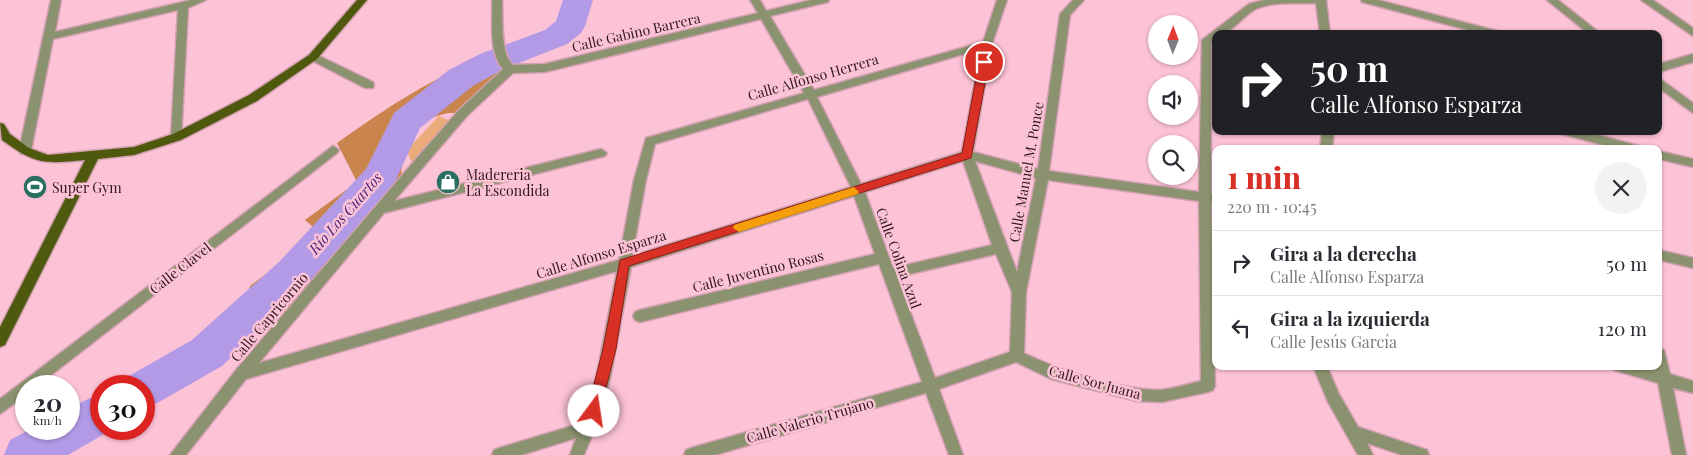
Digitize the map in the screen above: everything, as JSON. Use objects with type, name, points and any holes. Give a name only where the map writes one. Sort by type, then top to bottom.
[{"type":"main road","points":[[0,127],[6,137],[25,151],[48,159],[134,151],[178,137],[253,98],[313,57],[362,0]]},
{"type":"main road","points":[[0,341],[93,156]]},
{"type":"street","points":[[25,151],[56,0]]},
{"type":"street","points":[[47,37],[184,6],[201,0]]},
{"type":"street","points":[[497,0],[500,47],[507,67]]},
{"type":"street","name":"Calle Colina Azul","points":[[755,0],[810,93],[858,190],[956,455]]},
{"type":"street","name":"Calle Gabino Barrera","points":[[507,67],[545,68],[824,0]]},
{"type":"street","points":[[1002,0],[987,44],[967,155],[1000,248],[1020,292]]},
{"type":"street","points":[[1222,30],[1253,6],[1273,1],[1321,0],[1325,30]]},
{"type":"street","points":[[1366,0],[1482,30]]},
{"type":"street","points":[[1552,0],[1591,30]]},
{"type":"street","points":[[1646,0],[1693,33]]},
{"type":"street","name":"Calle Manuel M. Ponce","points":[[1017,356],[1020,292],[1043,175],[1064,14],[1076,1]]},
{"type":"street","points":[[178,137],[184,6]]},
{"type":"street","points":[[967,155],[1043,175],[1211,198],[1206,42],[1212,38]]},
{"type":"street","name":"Calle Alfonso Herrera","points":[[624,264],[651,140],[810,93],[987,44]]},
{"type":"street","points":[[313,57],[369,85]]},
{"type":"street","points":[[1662,67],[1693,58]]},
{"type":"street","name":"Calle Capricornio","points":[[177,455],[241,374],[380,209],[463,113],[507,67]]},
{"type":"street","points":[[1662,84],[1693,109]]},
{"type":"street","points":[[1581,135],[1620,145]]},
{"type":"street","name":"Calle Clavel","points":[[42,375],[333,150]]},
{"type":"street","points":[[380,209],[601,153]]},
{"type":"street","name":"Calle Alfonso Esparza","points":[[241,374],[624,264],[967,155]]},
{"type":"street","points":[[1662,156],[1693,163]]},
{"type":"street","name":"Calle Sor Juana","points":[[1017,356],[1051,373],[1137,395],[1162,396],[1208,386],[1211,198]]},
{"type":"street","points":[[888,274],[1000,248]]},
{"type":"street","points":[[1662,256],[1693,264]]},
{"type":"street","name":"Calle Juventino Rosas","points":[[640,316],[882,258]]},
{"type":"street","points":[[577,455],[590,427],[609,349],[624,264]]},
{"type":"street","points":[[929,386],[1017,356]]},
{"type":"street","points":[[1662,366],[1679,455]]},
{"type":"street","points":[[1322,370],[1333,397],[1366,455]]},
{"type":"street","points":[[1633,370],[1693,387]]},
{"type":"street","name":"Calle Valerio Trujano","points":[[691,455],[929,386]]},
{"type":"street","name":"Calle Clavel","points":[[0,407],[15,396]]},
{"type":"street","points":[[498,455],[590,427]]},
{"type":"street","points":[[1351,431],[1422,455]]},
{"type":"shaded area","points":[[496,55],[506,71],[468,108],[463,111],[446,113],[431,118],[414,129],[405,144],[401,177],[270,334],[226,319],[247,300],[250,286],[321,234],[305,220],[357,182],[337,143],[393,105],[433,81],[475,62]]},
{"type":"shaded area","points":[[439,116],[453,122],[418,161],[411,161],[407,150]]},
{"type":"waterway","name":"Río Los Cuartos","points":[[155,383],[207,353],[293,273],[380,177],[406,121],[461,78],[491,62],[556,37],[570,26],[578,0]]},
{"type":"waterway","name":"Río Los Cuartos","points":[[26,455],[90,419]]},
{"type":"slow traffic","points":[[739,228],[854,192]]},
{"type":"place","name":"Madereria La Escondida","points":[[448,182]]},
{"type":"place","name":"Super Gym","points":[[35,187]]},
{"type":"route","points":[[594,411],[609,349],[624,264],[967,155],[984,62]]}]
